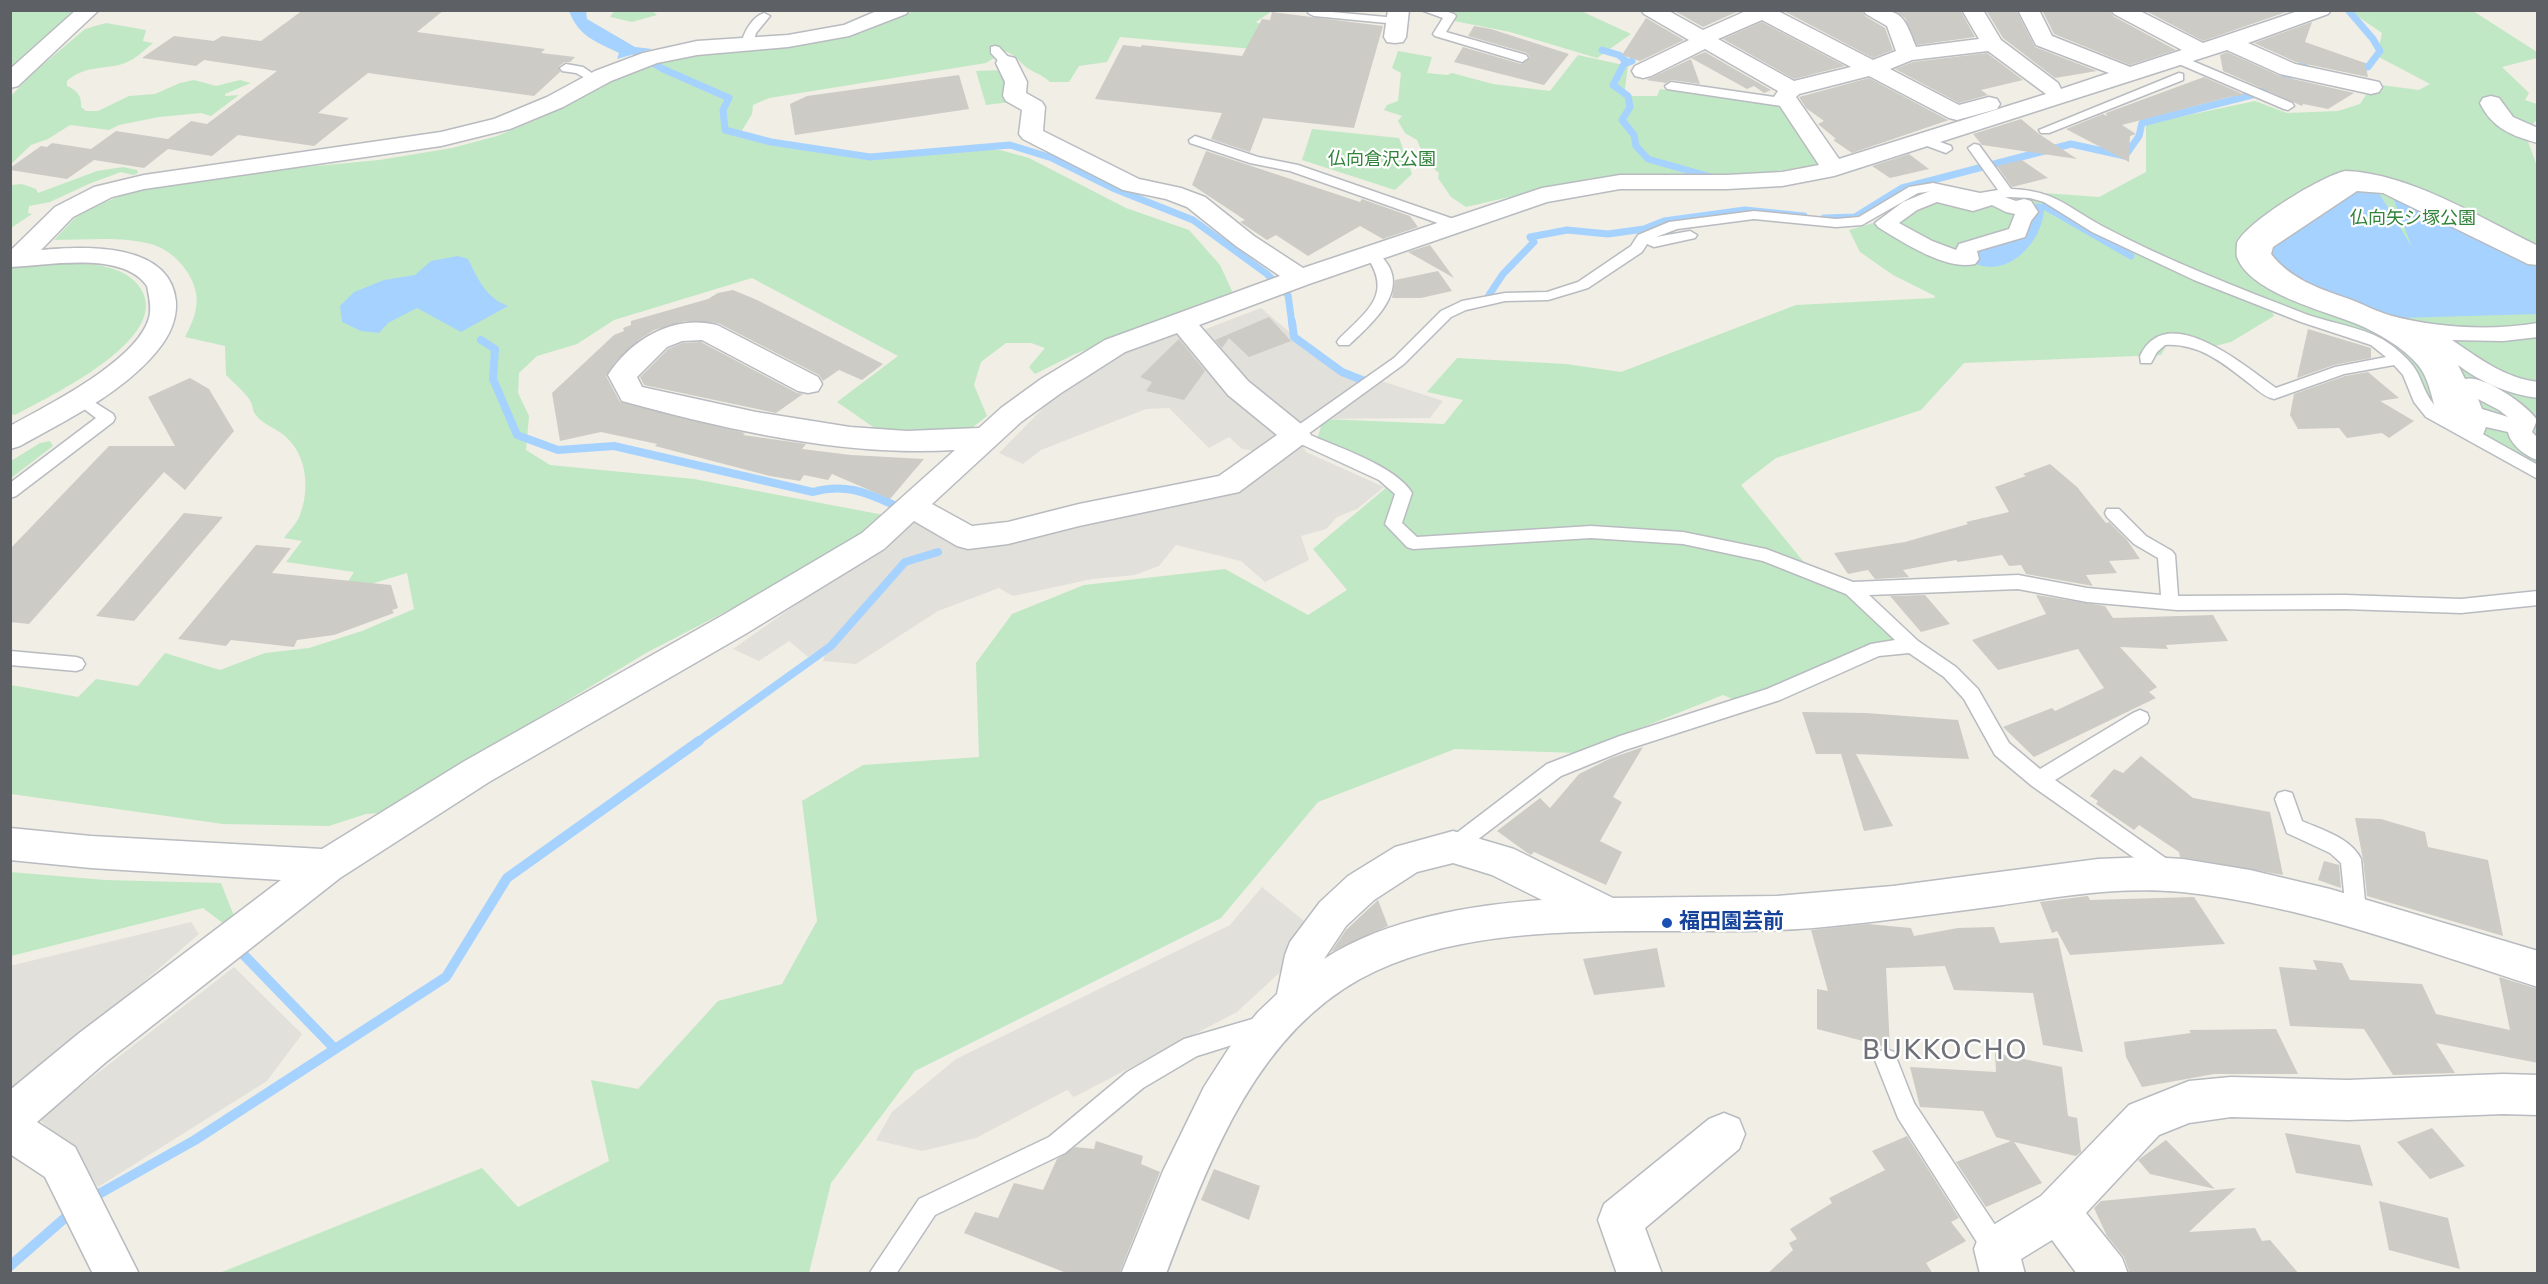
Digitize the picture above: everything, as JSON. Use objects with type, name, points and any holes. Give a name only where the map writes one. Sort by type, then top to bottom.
[{"type":"street","points":[[10,81],[89,10]]},
{"type":"street","points":[[14,259],[64,212],[103,192],[144,182],[441,139],[502,124],[644,60],[697,48],[788,41],[849,30],[899,10]]},
{"type":"street","points":[[1651,10],[1703,40],[1790,96],[1834,169]]},
{"type":"street","points":[[1873,10],[1896,22],[1908,54]]},
{"type":"street","points":[[1972,10],[1993,44],[2050,88]]},
{"type":"street","points":[[2028,10],[2044,40],[2124,82]]},
{"type":"street","points":[[10,1118],[92,1048],[327,866],[476,772],[735,624],[873,541],[1011,415],[1051,386],[1115,346],[1300,278],[1542,195],[1620,182],[1727,182],[1782,179],[1834,169],[1935,145],[2124,82],[2228,42],[2321,10]]},
{"type":"street","points":[[1643,71],[1761,11],[1957,113],[2050,88],[2124,82]]},
{"type":"street","points":[[2137,13],[2181,61]]},
{"type":"street","points":[[2228,42],[2295,71],[2371,87]]},
{"type":"street","points":[[1790,96],[1908,54],[1993,44]]},
{"type":"street","points":[[1001,57],[1016,82],[1014,96],[1034,107],[1031,134],[1131,185],[1175,189],[1300,278]]},
{"type":"street","points":[[2491,103],[2497,117],[2514,127],[2538,136]]},
{"type":"street","points":[[2479,414],[2474,431],[2443,414],[2447,410],[2437,374],[2421,355],[2392,333],[2365,319],[2295,293],[2259,272],[2247,257],[2247,243],[2253,234],[2307,198],[2343,177],[2360,177],[2391,185],[2537,258]]},
{"type":"street","points":[[2537,258],[2388,188],[2363,184],[2351,186],[2264,243],[2260,254],[2266,266],[2284,278],[2317,295],[2383,320],[2407,334],[2466,383],[2506,404],[2525,420],[2518,434],[2538,452]]},
{"type":"street","points":[[1935,195],[1973,205],[1979,200],[1999,198],[2013,208],[2024,205],[2028,212],[2021,219],[2018,233],[1966,248],[1968,260],[1958,258],[1925,246],[1886,223],[1910,206],[1935,195]]},
{"type":"street","points":[[10,439],[80,398],[122,369],[154,336],[162,319],[162,292],[158,281],[140,268],[113,259],[73,256],[14,259]]},
{"type":"street","points":[[2383,320],[2442,331],[2482,334],[2538,330]]},
{"type":"street","points":[[910,506],[968,538],[1008,533],[1079,515],[1228,485],[1296,435],[1238,388],[1182,322]]},
{"type":"street","points":[[808,384],[706,331],[678,332],[657,341],[622,375],[632,394],[814,433],[881,440],[937,441],[987,437]]},
{"type":"street","points":[[2407,334],[2412,331],[2428,335],[2491,376],[2515,386],[2538,390]]},
{"type":"street","points":[[2442,364],[2464,389],[2479,414],[2505,425]]},
{"type":"street","points":[[2442,364],[2492,387],[2538,419]]},
{"type":"street","points":[[10,844],[91,852],[327,866]]},
{"type":"street","points":[[1283,1013],[1304,955],[1333,915],[1361,888],[1408,858],[1453,847],[1501,861],[1611,915]]},
{"type":"street","points":[[1143,1274],[1196,1144],[1240,1063],[1283,1013],[1344,968],[1402,940],[1480,922],[1611,915],[1749,915],[1874,905],[2104,874],[2174,875],[2241,884],[2356,912],[2538,969]]},
{"type":"street","points":[[1999,1261],[2058,1212],[2144,1120],[2189,1102],[2231,1097],[2348,1100],[2503,1094],[2538,1095]]},
{"type":"street","points":[[10,1129],[60,1162],[117,1274]]},
{"type":"street","points":[[1640,1274],[1620,1220],[1724,1134]]},
{"type":"street","points":[[2058,1212],[2106,1274]]},
{"type":"lane","points":[[1425,10],[1450,16],[1439,34],[1522,58]]},
{"type":"lane","points":[[1314,13],[1397,23]]},
{"type":"lane","points":[[747,44],[750,32],[764,16]]},
{"type":"lane","points":[[2181,61],[2288,106]]},
{"type":"lane","points":[[566,68],[579,70],[596,80]]},
{"type":"lane","points":[[2045,130],[2124,82]]},
{"type":"lane","points":[[1671,86],[1790,96]]},
{"type":"lane","points":[[1196,140],[1255,160],[1293,168],[1457,225]]},
{"type":"lane","points":[[1206,158],[1217,147]]},
{"type":"lane","points":[[1974,148],[2007,193]]},
{"type":"lane","points":[[2174,875],[2039,780],[2002,749],[1971,694],[1950,672],[1912,646],[1852,589],[1766,555],[1683,538],[1591,532],[1413,543],[1393,524],[1404,493],[1385,476],[1296,435],[1399,362],[1446,314],[1462,306],[1505,297],[1548,296],[1583,285],[1637,249],[1643,238],[1674,225],[1754,215],[1836,223],[1862,221],[1914,190],[1933,187],[1980,197],[2007,193],[2031,194],[2049,200],[2097,229],[2142,252],[2306,319],[2376,342],[2410,373],[2419,398],[2432,413],[2538,473]]},
{"type":"lane","points":[[1647,236],[1654,243],[1690,235]]},
{"type":"lane","points":[[1344,342],[1377,308],[1386,290],[1388,279],[1380,262],[1372,254]]},
{"type":"lane","points":[[2146,360],[2149,350],[2161,340],[2183,338],[2211,347],[2274,394],[2354,366],[2398,360]]},
{"type":"lane","points":[[10,492],[107,418],[80,398]]},
{"type":"lane","points":[[2112,513],[2140,540],[2166,555],[2170,602]]},
{"type":"lane","points":[[1852,589],[2018,582],[2087,595],[2170,602],[2345,602],[2461,606],[2529,599],[2538,588]]},
{"type":"lane","points":[[1453,847],[1554,770],[1620,744],[1773,695],[1877,649],[1912,646]]},
{"type":"lane","points":[[10,658],[76,664]]},
{"type":"lane","points":[[2039,780],[2140,718]]},
{"type":"lane","points":[[2284,799],[2294,827],[2337,847],[2351,859],[2356,912]]},
{"type":"lane","points":[[881,1274],[927,1207],[1057,1145],[1135,1080],[1192,1047],[1283,1013]]},
{"type":"lane","points":[[1886,1060],[1906,1110],[1999,1261]]},
{"type":"shaded area","points":[[1261,308],[1338,373],[1366,376],[1443,401],[1430,418],[1310,419],[1302,443],[1306,452],[1384,487],[1357,509],[1337,517],[1326,529],[1301,536],[1309,560],[1265,582],[1241,561],[1176,545],[1159,566],[1135,575],[1092,579],[1013,596],[999,588],[938,611],[856,664],[823,661],[829,644],[808,657],[789,641],[759,661],[733,649],[916,520],[964,549],[1088,518],[1238,486],[1258,455],[1250,450],[1242,449],[1229,437],[1209,448],[1169,408],[1146,409],[1041,450],[1023,464],[999,453],[1073,378],[1113,356],[1176,332],[1203,330]]},
{"type":"shaded area","points":[[1262,887],[1314,929],[1289,964],[1237,1012],[1074,1097],[1067,1090],[976,1138],[922,1151],[876,1140],[892,1112],[956,1059],[1230,925]]},
{"type":"shaded area","points":[[191,922],[199,934],[11,1096],[10,966]]},
{"type":"shaded area","points":[[234,967],[302,1034],[267,1081],[98,1187],[75,1153],[39,1119]]},
{"type":"green space","points":[[11,10],[74,10],[74,11],[11,67]]},
{"type":"green space","points":[[615,10],[652,11],[657,15],[632,22],[610,17]]},
{"type":"green space","points":[[914,11],[1272,11],[1256,22],[1264,26],[1253,49],[1120,37],[1107,62],[1079,66],[1069,82],[1050,82],[1005,51],[986,63],[769,98],[753,105],[752,114],[738,137],[868,160],[966,149],[1000,150],[1029,158],[1126,208],[1189,230],[1220,265],[1233,293],[1075,354],[1035,374],[1029,367],[1045,348],[1031,343],[1006,343],[981,362],[974,385],[987,416],[968,431],[876,429],[837,402],[898,356],[752,278],[614,320],[577,344],[537,356],[519,373],[518,393],[529,416],[526,450],[550,465],[694,479],[884,515],[841,548],[783,582],[646,653],[382,813],[366,814],[329,826],[223,824],[11,794],[11,685],[78,697],[96,679],[138,686],[165,653],[220,670],[265,653],[309,648],[362,631],[414,609],[407,573],[341,593],[354,572],[286,562],[302,541],[284,538],[297,521],[303,505],[306,484],[302,463],[293,445],[259,418],[249,398],[226,375],[225,346],[185,337],[197,304],[194,285],[186,269],[166,251],[151,244],[115,239],[54,240],[75,218],[89,209],[134,190],[211,176],[379,160],[452,148],[497,136],[536,120],[638,67],[693,53],[818,41],[861,33]]},
{"type":"green space","points":[[1444,11],[1581,11],[1631,34],[1597,58],[1510,32],[1454,21],[1456,13]]},
{"type":"green space","name":"仏向矢シ塚公園","points":[[2350,11],[2473,11],[2537,52],[2537,58],[2502,67],[2529,93],[2525,100],[2537,104],[2537,119],[2533,124],[2535,127],[2533,132],[2526,136],[2538,169],[2537,467],[2474,431],[2423,398],[2393,347],[2267,301],[2274,316],[2231,342],[2211,347],[2169,341],[2161,355],[1964,363],[1921,410],[1776,458],[1741,485],[1807,566],[1911,638],[1756,709],[1723,695],[1578,753],[1455,749],[1318,802],[1221,918],[915,1071],[831,1183],[809,1273],[217,1274],[482,1168],[518,1207],[609,1161],[591,1080],[638,1089],[718,1001],[782,984],[817,921],[802,801],[863,765],[979,757],[976,663],[1012,614],[1084,585],[1225,569],[1308,615],[1347,590],[1313,549],[1393,482],[1314,451],[1323,419],[1444,424],[1463,400],[1427,392],[1457,358],[1566,364],[1621,372],[1796,305],[1934,298],[1935,296],[1893,275],[1860,252],[1849,230],[1880,221],[1933,191],[1999,198],[2025,195],[2035,199],[2044,193],[2099,197],[2146,172],[2146,124],[2255,101],[2287,113],[2338,111],[2360,104],[2373,84],[2419,90],[2430,84],[2377,56],[2382,33]]},
{"type":"green space","points":[[106,23],[146,30],[143,41],[153,43],[129,61],[80,72],[67,81],[67,86],[78,94],[81,107],[86,111],[98,111],[129,96],[155,94],[180,83],[194,80],[216,86],[240,80],[251,83],[225,94],[225,96],[239,95],[211,116],[201,113],[159,117],[119,125],[109,130],[70,125],[48,139],[31,145],[11,164],[11,96],[33,73],[85,29]]},
{"type":"green space","points":[[1398,51],[1432,57],[1427,73],[1447,75],[1452,73],[1493,84],[1550,91],[1578,55],[1628,66],[1624,96],[1657,96],[1660,89],[1778,106],[1823,164],[1752,175],[1592,178],[1466,207],[1451,197],[1438,178],[1439,173],[1426,162],[1417,140],[1405,133],[1398,121],[1402,116],[1384,110],[1387,105],[1398,101],[1401,73],[1392,68]]},
{"type":"green space","points":[[1003,70],[1010,102],[986,105],[976,71]]},
{"type":"green space","name":"仏向倉沢公園","points":[[1312,129],[1399,138],[1412,174],[1395,190],[1302,160]]},
{"type":"green space","points":[[123,167],[137,170],[138,173],[133,175],[121,172],[50,202],[29,206],[28,213],[32,214],[11,228],[11,185],[22,184],[36,189],[38,193],[97,171]]},
{"type":"green space","points":[[70,263],[110,268],[128,275],[135,281],[141,289],[146,308],[139,327],[123,346],[102,364],[53,395],[15,415],[10,414],[10,265]]},
{"type":"green space","points":[[50,441],[53,446],[11,478],[11,461],[40,443]]},
{"type":"green space","points":[[10,872],[105,880],[221,883],[236,921],[228,927],[203,908],[11,956]]},
{"type":"water","points":[[569,11],[586,11],[587,19],[635,47],[652,49],[617,59],[619,53],[583,33]]},
{"type":"water","points":[[2374,185],[2412,247],[2389,187],[2537,260],[2537,314],[2365,319],[2247,257],[2307,198]]},
{"type":"water","points":[[2037,203],[2044,206],[2042,220],[2030,245],[2020,256],[1995,267],[1981,266],[1968,259],[1966,248],[2001,238]]},
{"type":"water","points":[[458,256],[468,259],[488,293],[500,303],[508,306],[461,332],[417,308],[388,323],[379,333],[361,331],[342,322],[340,306],[354,292],[384,280],[415,275],[431,261]]},
{"type":"building","points":[[303,10],[444,10],[417,32],[545,49],[541,53],[575,57],[570,62],[559,66],[560,72],[534,96],[368,73],[318,113],[349,118],[314,146],[238,135],[212,156],[168,149],[144,168],[94,160],[67,179],[10,170],[41,146],[47,147],[52,143],[91,149],[116,131],[168,139],[191,121],[207,124],[277,71],[204,60],[196,66],[142,58],[174,36],[214,41],[222,36],[261,41]]},
{"type":"building","points":[[1673,10],[1741,10],[1703,27]]},
{"type":"building","points":[[1782,10],[1861,10],[1865,16],[1885,28],[1893,50],[1873,58]]},
{"type":"building","points":[[1894,10],[1960,10],[1975,37],[1917,45],[1905,18]]},
{"type":"building","points":[[1986,10],[2016,10],[2035,47],[2097,71],[2055,78],[2003,38]]},
{"type":"building","points":[[2042,10],[2109,10],[2113,16],[2176,50],[2130,65],[2054,34]]},
{"type":"building","points":[[2144,10],[2292,10],[2203,41]]},
{"type":"building","points":[[1272,12],[1383,26],[1354,128],[1263,118],[1250,152],[1211,139],[1222,113],[1095,99],[1123,45],[1242,56],[1262,19],[1270,20]]},
{"type":"building","points":[[1646,18],[1684,40],[1640,61],[1622,55]]},
{"type":"building","points":[[1762,22],[1845,66],[1794,79],[1723,39]]},
{"type":"building","points":[[2312,22],[2305,42],[2365,63],[2368,77],[2296,62],[2254,43]]},
{"type":"building","points":[[1474,26],[1491,29],[1569,54],[1544,85],[1454,62],[1463,47],[1521,64],[1530,58],[1527,53],[1468,36]]},
{"type":"building","points":[[1705,52],[1771,90],[1764,93],[1754,86],[1747,89],[1691,58]]},
{"type":"building","points":[[2227,52],[2280,76],[2354,93],[2328,109],[2303,104],[2302,106],[2223,71],[2220,55]]},
{"type":"building","points":[[1987,53],[2023,80],[1981,90],[1988,95],[1959,103],[1895,69],[1913,62]]},
{"type":"building","points":[[1691,59],[1700,84],[1671,80],[1666,83],[1646,80]]},
{"type":"building","points":[[959,75],[969,109],[795,135],[790,104],[807,96]]},
{"type":"building","points":[[2204,77],[2245,95],[2229,97],[2122,125],[2136,134],[2130,136],[2129,162],[2066,129],[2103,114],[2107,116],[2106,113]]},
{"type":"building","points":[[1869,78],[1949,120],[1852,153],[1833,140],[1836,139],[1818,124],[1824,121],[1806,108],[1799,97]]},
{"type":"building","points":[[2021,119],[2077,159],[1982,145],[1973,134]]},
{"type":"building","points":[[1206,151],[1360,202],[1362,199],[1410,216],[1418,227],[1383,239],[1360,226],[1308,256],[1276,235],[1267,240],[1240,222],[1245,220],[1192,185]]},
{"type":"building","points":[[1909,154],[1929,169],[1890,178],[1872,166]]},
{"type":"building","points":[[2022,160],[2048,178],[2012,187],[1997,166]]},
{"type":"building","points":[[1430,245],[1454,278],[1408,252]]},
{"type":"building","points":[[1438,271],[1452,291],[1421,298],[1392,298],[1395,280]]},
{"type":"building","points":[[733,290],[883,364],[862,380],[839,370],[823,381],[819,375],[718,323],[685,321],[654,330],[640,339],[616,361],[606,376],[620,402],[745,433],[743,435],[806,444],[802,449],[851,455],[924,459],[890,499],[832,474],[828,480],[804,475],[800,481],[770,476],[655,446],[657,444],[601,432],[560,441],[552,393],[614,335],[624,331],[623,328],[631,325],[631,321]]},
{"type":"building","points":[[1269,317],[1291,341],[1249,357],[1229,338],[1222,348],[1215,340]]},
{"type":"building","points":[[2308,329],[2371,348],[2371,358],[2334,365],[2297,378]]},
{"type":"building","points":[[1179,339],[1205,371],[1184,400],[1146,391],[1152,382],[1140,377]]},
{"type":"building","points":[[701,342],[797,393],[803,394],[776,413],[644,385],[640,377],[668,349],[682,343]]},
{"type":"building","points":[[2368,372],[2399,398],[2380,401],[2414,421],[2389,438],[2382,433],[2347,438],[2339,428],[2298,429],[2290,415],[2294,394],[2345,376]]},
{"type":"building","points":[[190,378],[209,389],[234,431],[185,490],[164,472],[29,624],[10,622],[10,549],[109,446],[175,446],[148,397]]},
{"type":"building","points":[[2050,464],[2077,487],[2106,523],[2109,522],[2127,540],[2140,559],[2109,561],[2117,573],[2086,575],[2093,586],[2026,574],[2021,565],[2009,566],[2002,555],[1958,562],[1956,560],[1903,570],[1909,577],[1875,579],[1868,570],[1848,574],[1834,553],[1905,542],[1968,524],[1966,522],[2009,512],[1995,487],[2026,476],[2023,474]]},
{"type":"building","points":[[184,513],[223,517],[134,621],[96,616]]},
{"type":"building","points":[[256,545],[291,548],[272,573],[391,585],[398,608],[392,610],[394,613],[334,635],[297,640],[294,647],[231,640],[226,646],[178,639]]},
{"type":"building","points":[[1925,595],[1950,624],[1921,632],[1890,596]]},
{"type":"building","points":[[2036,595],[2105,606],[2113,618],[2213,615],[2228,641],[2166,645],[2168,649],[2120,647],[2157,687],[2149,692],[2156,698],[2034,757],[2003,727],[2052,708],[2055,711],[2104,688],[2078,649],[1998,670],[1972,640],[2046,614]]},
{"type":"building","points":[[1802,712],[1866,713],[1958,720],[1969,759],[1856,754],[1893,826],[1864,831],[1841,754],[1816,754]]},
{"type":"building","points":[[1643,747],[1613,797],[1622,802],[1600,841],[1622,852],[1606,885],[1534,852],[1531,855],[1497,831],[1540,798],[1550,808],[1579,774],[1611,758]]},
{"type":"building","points":[[2141,756],[2193,798],[2270,812],[2283,875],[2180,857],[2179,852],[2139,825],[2134,830],[2096,804],[2098,801],[2090,796],[2114,769],[2123,773]]},
{"type":"building","points":[[2355,818],[2381,819],[2425,832],[2428,847],[2488,860],[2503,936],[2367,896]]},
{"type":"building","points":[[2324,861],[2339,865],[2341,888],[2318,880]]},
{"type":"building","points":[[2088,896],[2090,900],[2194,897],[2225,944],[2070,955],[2057,931],[2052,933],[2040,902]]},
{"type":"building","points":[[1378,900],[1388,926],[1331,952],[1346,930]]},
{"type":"building","points":[[1868,924],[1911,928],[1914,936],[1958,928],[1994,927],[2000,943],[2058,938],[2083,1052],[2043,1045],[2033,993],[1954,990],[1945,966],[1886,968],[1890,1048],[1817,1029],[1817,989],[1828,991],[1811,930]]},
{"type":"building","points":[[1657,948],[1665,987],[1594,995],[1583,959]]},
{"type":"building","points":[[2313,960],[2342,963],[2350,980],[2422,984],[2436,1014],[2510,1030],[2499,977],[2538,989],[2538,1063],[2436,1043],[2455,1073],[2393,1075],[2364,1029],[2290,1026],[2279,967],[2317,970]]},
{"type":"building","points":[[2276,1029],[2298,1074],[2214,1074],[2142,1087],[2126,1057],[2124,1042],[2191,1033],[2189,1030]]},
{"type":"building","points":[[1995,1053],[2062,1067],[2068,1116],[2077,1118],[2081,1152],[2076,1156],[2014,1142],[2042,1183],[1986,1207],[1956,1162],[2011,1141],[1996,1137],[1983,1111],[1920,1107],[1910,1067],[1996,1072]]},
{"type":"building","points":[[2432,1128],[2465,1166],[2430,1179],[2397,1142]]},
{"type":"building","points":[[2285,1133],[2360,1145],[2373,1186],[2296,1173]]},
{"type":"building","points":[[1907,1136],[1959,1218],[1951,1222],[1966,1241],[1926,1263],[1933,1274],[1767,1274],[1793,1250],[1789,1243],[1797,1239],[1790,1229],[1832,1203],[1829,1198],[1885,1170],[1872,1151]]},
{"type":"building","points":[[2166,1140],[2215,1189],[2150,1174],[2138,1160]]},
{"type":"building","points":[[1096,1141],[1143,1156],[1141,1164],[1160,1172],[1119,1274],[1069,1274],[964,1233],[975,1212],[998,1218],[1014,1183],[1043,1190],[1057,1159],[1075,1147],[1094,1149]]},
{"type":"building","points":[[1214,1169],[1260,1186],[1249,1220],[1201,1200]]},
{"type":"building","points":[[2236,1188],[2189,1232],[2255,1228],[2262,1241],[2270,1240],[2299,1274],[2130,1274],[2124,1257],[2107,1236],[2094,1208],[2101,1201]]},
{"type":"building","points":[[2379,1201],[2448,1218],[2460,1269],[2389,1250]]},
{"type":"waterway","points":[[2351,10],[2349,11],[2373,39],[2380,51],[2368,67],[2356,65]]},
{"type":"waterway","points":[[1602,50],[1619,55],[1627,62]]},
{"type":"waterway","points":[[636,53],[663,69],[729,98],[723,110],[725,130],[771,142],[870,157],[1010,145],[1052,158],[1115,189],[1193,220],[1267,274],[1288,295],[1292,324]]},
{"type":"waterway","points":[[1824,218],[1855,217],[1902,188],[2071,144],[2125,156],[2139,136],[2142,123],[2256,94],[2293,74],[2308,59],[2312,60]]},
{"type":"waterway","points":[[1632,61],[1624,64],[1613,85],[1628,96],[1630,107],[1622,120],[1634,135],[1636,146],[1648,159],[1711,177]]},
{"type":"waterway","points":[[2044,206],[2131,256]]},
{"type":"waterway","points":[[1489,295],[1503,274],[1534,242],[1530,237],[1567,230],[1608,234],[1644,229],[1664,221],[1745,210],[1804,216]]},
{"type":"waterway","points":[[1292,322],[1294,337],[1342,372],[1362,380]]},
{"type":"waterway","points":[[481,340],[495,349],[493,379],[517,435],[558,450],[614,446],[813,492],[835,488],[855,490],[894,505]]},
{"type":"waterway","points":[[697,742],[831,646],[905,562],[938,552]]},
{"type":"waterway","points":[[90,1199],[195,1140],[446,977],[507,878],[699,741]]},
{"type":"waterway","points":[[241,952],[334,1048]]},
{"type":"waterway","points":[[10,1266],[74,1210]]},
{"type":"place","name":"福田園芸前","points":[[1667,923]]},
{"type":"district","name":"BUKKOCHO","points":[[1945,1052]]}]
